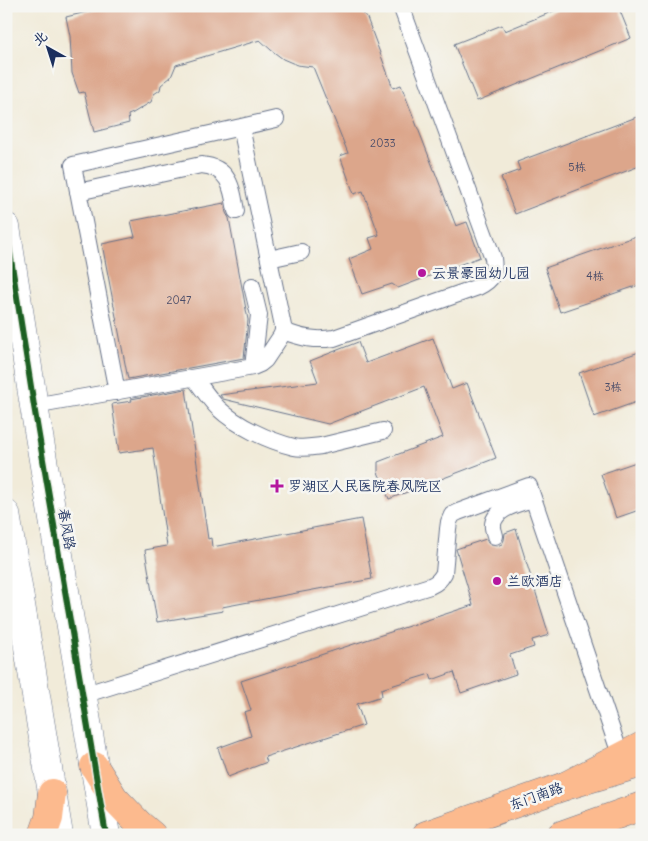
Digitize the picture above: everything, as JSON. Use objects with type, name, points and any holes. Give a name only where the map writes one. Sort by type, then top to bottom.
[{"type":"main road","name":"东门南路","points":[[426,835],[565,786],[635,756]]},
{"type":"main road","points":[[94,766],[114,798],[152,835]]},
{"type":"main road","points":[[43,835],[49,818],[52,793]]},
{"type":"main road","points":[[561,835],[642,806]]},
{"type":"street","name":"春风路","points":[[6,226],[34,406],[106,835]]},
{"type":"street","points":[[6,514],[59,835]]},
{"type":"lane","points":[[283,331],[309,339],[334,338],[478,287],[488,282],[492,276],[494,270],[493,258],[401,6]]},
{"type":"lane","points":[[117,392],[72,165],[276,119]]},
{"type":"lane","points":[[34,406],[253,367],[265,360],[283,331],[283,326],[241,127]]},
{"type":"lane","points":[[78,192],[200,165],[210,166],[218,169],[228,180],[236,211]]},
{"type":"lane","points":[[268,259],[301,252]]},
{"type":"lane","points":[[252,286],[258,315],[253,367]]},
{"type":"lane","points":[[194,378],[217,408],[238,424],[294,447],[312,447],[383,432]]},
{"type":"lane","points":[[83,695],[430,586],[441,579],[444,573],[448,529],[452,515],[463,509],[529,486],[635,756]]},
{"type":"lane","points":[[495,536],[492,528],[493,522],[501,511],[533,499]]},
{"type":"building","points":[[111,6],[357,6],[367,18],[393,88],[401,85],[456,226],[467,222],[480,257],[398,288],[392,284],[362,294],[349,259],[373,249],[369,238],[379,235],[363,191],[354,194],[340,156],[348,153],[313,67],[297,65],[283,59],[260,40],[176,65],[171,77],[161,85],[160,90],[154,94],[151,102],[128,115],[129,123],[94,132],[84,92],[79,93],[72,73],[70,36],[66,17]]},
{"type":"building","points":[[566,6],[618,6],[631,38],[477,101],[454,44],[502,25],[505,31]]},
{"type":"building","points":[[642,115],[642,165],[515,214],[501,177],[520,170],[517,162]]},
{"type":"building","points":[[224,203],[229,218],[248,320],[244,358],[128,379],[102,244],[135,237],[131,221]]},
{"type":"building","points":[[642,234],[642,284],[560,312],[545,268]]},
{"type":"building","points":[[433,338],[452,389],[467,383],[496,458],[389,499],[378,472],[378,462],[443,437],[424,387],[328,424],[223,399],[220,395],[318,382],[310,361],[358,342],[366,363]]},
{"type":"building","points":[[642,351],[642,400],[594,417],[579,373]]},
{"type":"building","points":[[186,389],[208,539],[211,538],[212,547],[361,519],[372,579],[222,607],[223,611],[157,622],[145,550],[167,546],[153,448],[119,453],[112,404]]},
{"type":"building","points":[[642,460],[642,509],[616,518],[601,474]]},
{"type":"building","points":[[516,529],[549,635],[532,640],[534,647],[510,655],[516,674],[461,693],[454,672],[432,680],[430,674],[381,689],[382,696],[357,704],[364,725],[265,757],[267,762],[228,777],[218,748],[251,736],[244,712],[251,710],[241,681],[473,605],[456,549],[486,539],[491,545],[497,546],[502,544],[505,533]]},
{"type":"cycle path","points":[[6,227],[106,835]]},
{"type":"place","name":"云景豪园幼儿园","points":[[422,273]]},
{"type":"place","name":"罗湖区人民医院春风院区","points":[[277,486]]},
{"type":"place","name":"兰欧酒店","points":[[497,581]]}]
